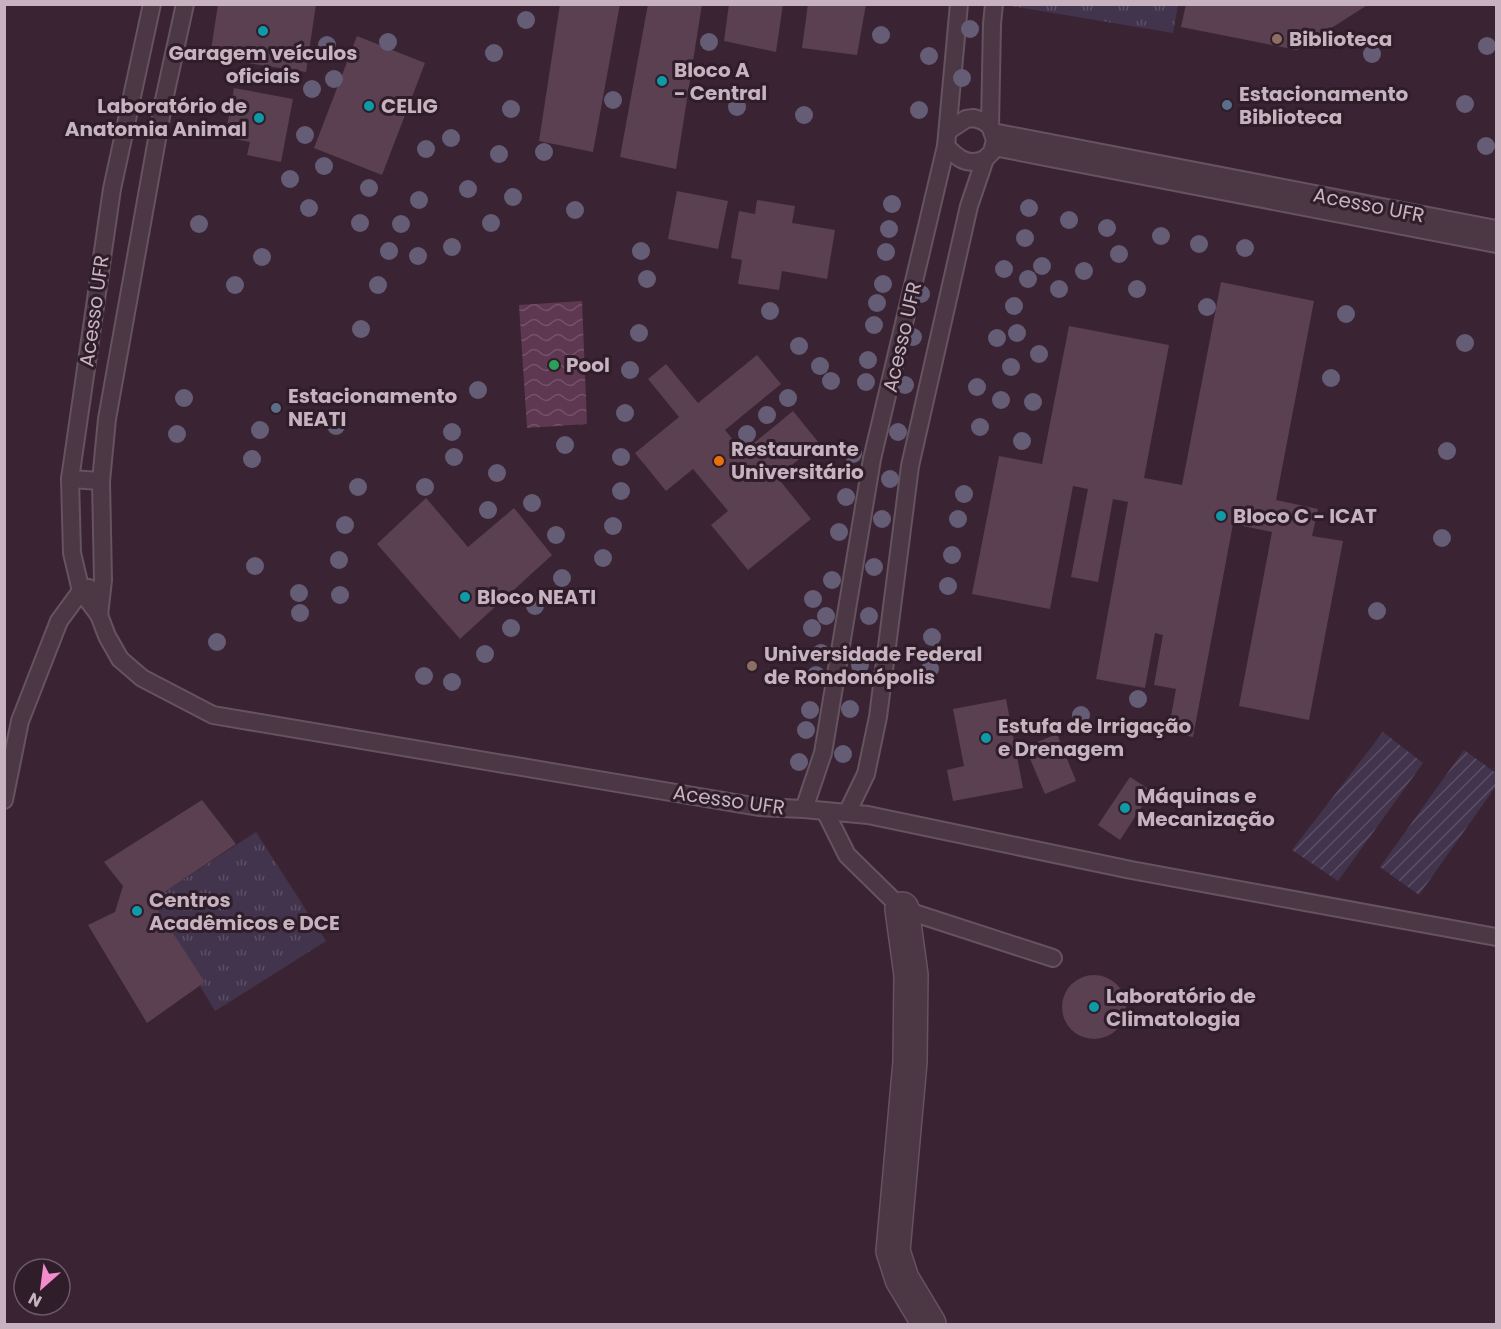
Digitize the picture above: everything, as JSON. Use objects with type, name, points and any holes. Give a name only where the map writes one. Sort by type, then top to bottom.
[{"type":"street","points":[[902,909],[911,975],[910,1062],[893,1251],[902,1279],[929,1324]]},
{"type":"lane","name":"Acesso UFR","points":[[152,4],[112,189],[70,479],[72,553],[81,591],[99,615],[107,636],[120,659],[142,678],[213,715],[759,807],[804,809],[823,753],[872,459],[947,138],[959,4]]},
{"type":"lane","name":"Acesso UFR","points":[[99,615],[103,580],[100,481],[107,419],[164,100],[186,4]]},
{"type":"lane","name":"Acesso UFR","points":[[847,813],[866,774],[878,717],[910,466],[969,206],[991,141],[994,4]]},
{"type":"lane","name":"Acesso UFR","points":[[947,138],[966,119],[983,121],[991,141]]},
{"type":"lane","name":"Acesso UFR","points":[[947,138],[965,162],[979,162],[991,141]]},
{"type":"lane","name":"Acesso UFR","points":[[991,141],[1497,229]]},
{"type":"lane","name":"Acesso UFR","points":[[991,141],[1497,244]]},
{"type":"lane","points":[[70,479],[100,481]]},
{"type":"lane","points":[[4,800],[20,721],[59,621],[81,591],[103,580]]},
{"type":"lane","points":[[804,809],[868,815],[1131,870],[1497,937]]},
{"type":"lane","points":[[825,811],[847,855],[902,909],[1053,958]]},
{"type":"green space","points":[[999,4],[1178,5],[1173,33]]},
{"type":"green space","points":[[1383,732],[1423,763],[1338,881],[1292,850]]},
{"type":"green space","points":[[1464,750],[1496,773],[1496,786],[1419,895],[1380,867]]},
{"type":"green space","points":[[256,832],[326,941],[215,1011],[200,986],[205,982],[158,910],[163,893]]},
{"type":"water","name":"Pool","points":[[582,301],[587,424],[527,428],[519,305]]},
{"type":"building","name":"Garagem veículos oficiais","points":[[218,4],[316,4],[306,72],[210,57]]},
{"type":"building","points":[[560,4],[620,4],[593,152],[539,141]]},
{"type":"building","name":"Bloco A - Central","points":[[648,4],[702,4],[676,169],[620,157]]},
{"type":"building","name":"Bloco A - Central","points":[[729,4],[783,4],[776,52],[724,41]]},
{"type":"building","name":"Bloco A - Central","points":[[808,4],[866,4],[857,55],[802,48]]},
{"type":"building","name":"Biblioteca","points":[[1186,4],[1369,4],[1297,50],[1181,27]]},
{"type":"building","name":"CELIG","points":[[357,36],[425,63],[382,175],[314,148]]},
{"type":"building","name":"Laboratório de Anatomia Animal","points":[[234,88],[293,99],[281,162],[247,155],[250,142],[225,137]]},
{"type":"building","points":[[677,191],[728,201],[718,249],[668,239]]},
{"type":"building","points":[[757,200],[795,206],[792,223],[835,230],[827,279],[782,271],[779,290],[738,284],[742,260],[731,258],[739,211],[755,214]]},
{"type":"building","name":"Bloco C - ICAT","points":[[1221,282],[1314,301],[1276,500],[1318,509],[1312,536],[1343,541],[1309,720],[1239,706],[1272,532],[1233,524],[1193,737],[1168,732],[1176,689],[1154,685],[1163,635],[1155,633],[1145,688],[1096,679],[1128,502],[1113,499],[1098,582],[1071,577],[1088,489],[1073,486],[1050,609],[972,594],[999,456],[1042,464],[1069,326],[1169,345],[1144,478],[1182,485]]},
{"type":"building","name":"Restaurante Universitário","points":[[757,355],[781,384],[725,430],[743,452],[793,411],[819,443],[777,477],[811,519],[748,570],[711,525],[728,511],[693,469],[666,491],[635,453],[679,417],[648,379],[666,364],[698,403]]},
{"type":"building","name":"Bloco NEATI","points":[[426,498],[468,547],[514,508],[552,555],[460,639],[377,544]]},
{"type":"building","name":"Estufa de Irrigação e Drenagem","points":[[1006,699],[1023,788],[953,801],[947,770],[964,766],[953,709]]},
{"type":"building","points":[[1057,734],[1076,781],[1045,794],[1025,747]]},
{"type":"building","name":"Máquinas e Mecanização","points":[[1130,777],[1152,791],[1120,840],[1098,825]]},
{"type":"building","name":"Centros Acadêmicos e DCE","points":[[202,800],[236,844],[163,893],[158,910],[205,982],[147,1023],[88,925],[115,912],[123,886],[104,862]]},
{"type":"building","name":"Laboratório de Climatologia","points":[[1088,975],[1100,975],[1117,984],[1124,995],[1126,1007],[1124,1019],[1117,1030],[1100,1039],[1088,1039],[1076,1034],[1067,1025],[1062,1013],[1062,1001],[1067,989],[1076,980]]},
{"type":"place","name":"Garagem veículos oficiais","points":[[263,31]]},
{"type":"place","name":"Biblioteca","points":[[1277,39]]},
{"type":"place","name":"Bloco A - Central","points":[[662,81]]},
{"type":"place","name":"Estacionamento Biblioteca","points":[[1227,105]]},
{"type":"place","name":"CELIG","points":[[369,106]]},
{"type":"place","name":"Laboratório de Anatomia Animal","points":[[259,118]]},
{"type":"place","name":"Pool","points":[[554,365]]},
{"type":"place","name":"Estacionamento NEATI","points":[[276,408]]},
{"type":"place","name":"Restaurante Universitário","points":[[719,461]]},
{"type":"place","name":"Bloco C - ICAT","points":[[1221,516]]},
{"type":"place","name":"Bloco NEATI","points":[[465,597]]},
{"type":"place","name":"Universidade Federal de Rondonópolis","points":[[752,666]]},
{"type":"place","name":"Estufa de Irrigação e Drenagem","points":[[986,738]]},
{"type":"place","name":"Máquinas e Mecanização","points":[[1125,808]]},
{"type":"place","name":"Centros Acadêmicos e DCE","points":[[137,911]]},
{"type":"place","name":"Laboratório de Climatologia","points":[[1094,1007]]}]
